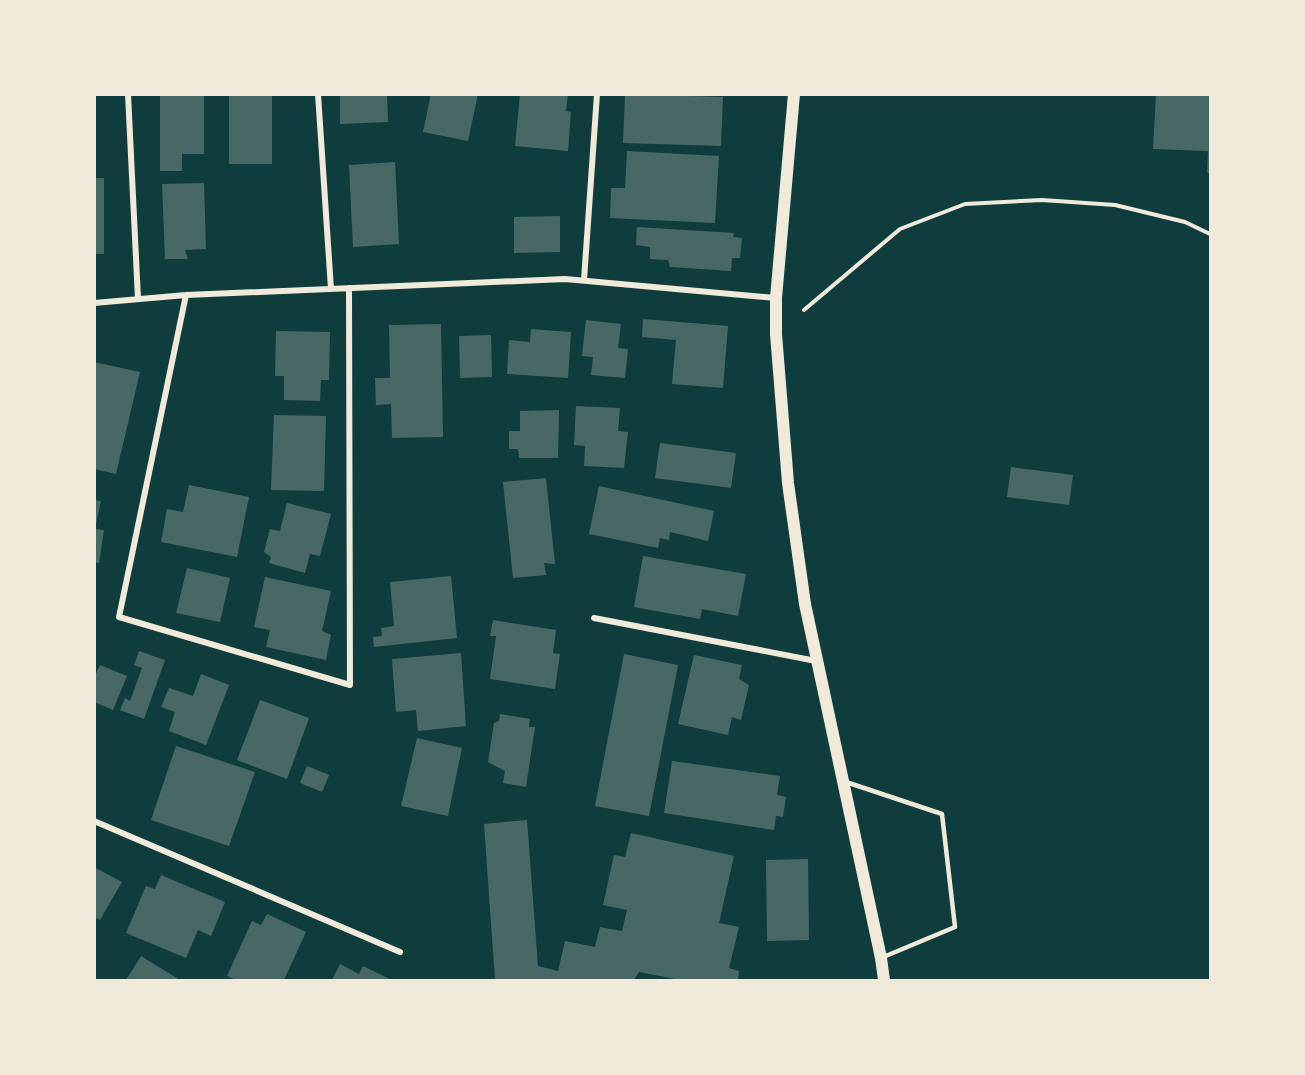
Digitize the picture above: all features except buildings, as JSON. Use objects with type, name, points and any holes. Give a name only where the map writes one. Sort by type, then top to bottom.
[{"type":"main road","points":[[794,94],[776,298],[776,334],[788,483],[805,604],[884,981]]},
{"type":"street","points":[[128,94],[138,299]]},
{"type":"street","points":[[318,94],[331,289]]},
{"type":"street","points":[[584,280],[597,94]]},
{"type":"street","points":[[94,303],[186,295],[540,279],[584,280],[776,298]]},
{"type":"street","points":[[186,295],[119,617],[350,685],[349,288]]},
{"type":"street","points":[[594,618],[817,661]]},
{"type":"street","points":[[94,821],[400,952]]},
{"type":"lane","points":[[843,781],[942,814],[955,927],[881,958]]},
{"type":"path","points":[[776,334],[900,229],[965,204],[1042,200],[1115,205],[1185,222],[1210,234]]}]
